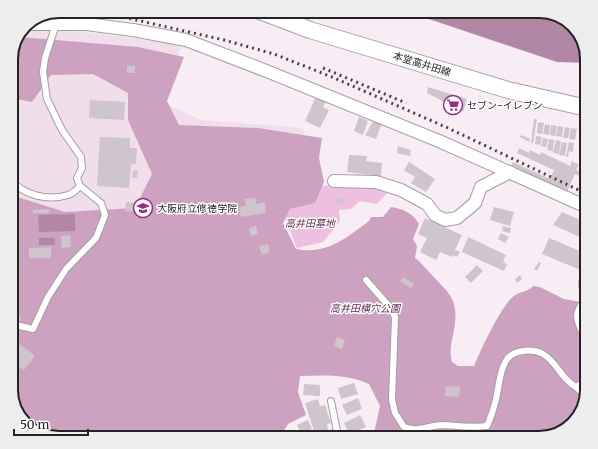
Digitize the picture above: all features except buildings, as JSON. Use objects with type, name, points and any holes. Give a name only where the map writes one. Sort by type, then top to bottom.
[{"type":"main road","name":"本堂高井田線","points":[[278,18],[310,30],[508,90],[580,106]]},
{"type":"street","points":[[56,24],[57,18]]},
{"type":"street","points":[[39,24],[75,23],[133,30],[186,40],[439,141],[580,204]]},
{"type":"street","points":[[334,181],[376,182],[401,190],[427,204],[435,215],[445,220],[457,218],[475,203],[481,187],[510,172]]},
{"type":"lane","points":[[18,326],[33,329],[48,297],[66,269],[96,238],[106,215],[101,203],[80,186],[77,178],[82,168],[81,157],[62,130],[48,99],[43,72],[45,58],[56,24]]},
{"type":"lane","points":[[18,185],[28,194],[53,198],[70,195],[80,186]]},
{"type":"lane","points":[[366,280],[388,305],[395,317],[392,400],[395,412],[404,427],[419,430],[436,426],[470,428],[487,426],[495,405],[502,370],[508,358],[522,351],[537,352],[545,355],[564,379],[580,391]]},
{"type":"lane","points":[[580,306],[576,316],[580,326]]},
{"type":"lane","points":[[576,387],[580,385]]},
{"type":"lane","points":[[331,401],[337,431]]},
{"type":"shaded area","points":[[426,18],[544,18],[552,20],[564,27],[573,36],[578,46],[580,59],[580,63],[557,62]]},
{"type":"shaded area","name":"大阪府立修徳学院","points":[[31,29],[64,30],[168,42],[181,48],[161,102],[202,120],[303,128],[312,185],[18,378],[18,57],[22,41]]},
{"type":"shaded area","points":[[75,214],[75,231],[39,232],[38,215]]},
{"type":"shaded area","points":[[39,238],[55,238],[55,245],[39,245]]},
{"type":"green space","name":"高井田横穴公園","points":[[25,37],[138,47],[184,57],[167,101],[179,125],[258,128],[322,138],[319,158],[324,182],[315,203],[290,209],[283,223],[296,249],[317,250],[336,244],[369,221],[371,217],[383,217],[391,207],[404,210],[417,220],[419,224],[413,239],[417,246],[415,258],[445,289],[454,306],[455,322],[451,356],[452,362],[458,366],[474,366],[486,339],[498,318],[509,301],[516,294],[533,286],[540,287],[564,299],[580,302],[580,390],[578,403],[566,421],[557,427],[547,430],[375,431],[380,406],[369,384],[353,378],[318,375],[300,376],[298,392],[306,415],[288,424],[284,431],[59,431],[41,427],[25,413],[19,400],[18,392],[18,197],[65,212],[135,208],[152,174],[128,120],[128,93],[93,74],[51,75],[32,102],[18,99],[18,57],[19,49]]},
{"type":"green space","name":"高井田墓地","points":[[375,184],[390,190],[377,204],[360,201],[351,209],[339,210],[340,221],[323,242],[297,248],[279,205],[319,186]]},
{"type":"railway","points":[[128,18],[224,40],[274,54],[332,77],[448,128],[580,191]]},
{"type":"railway","points":[[323,68],[406,103]]},
{"type":"place","name":"セブン-イレブン","points":[[453,105]]},
{"type":"place","name":"大阪府立修徳学院","points":[[143,208]]}]
